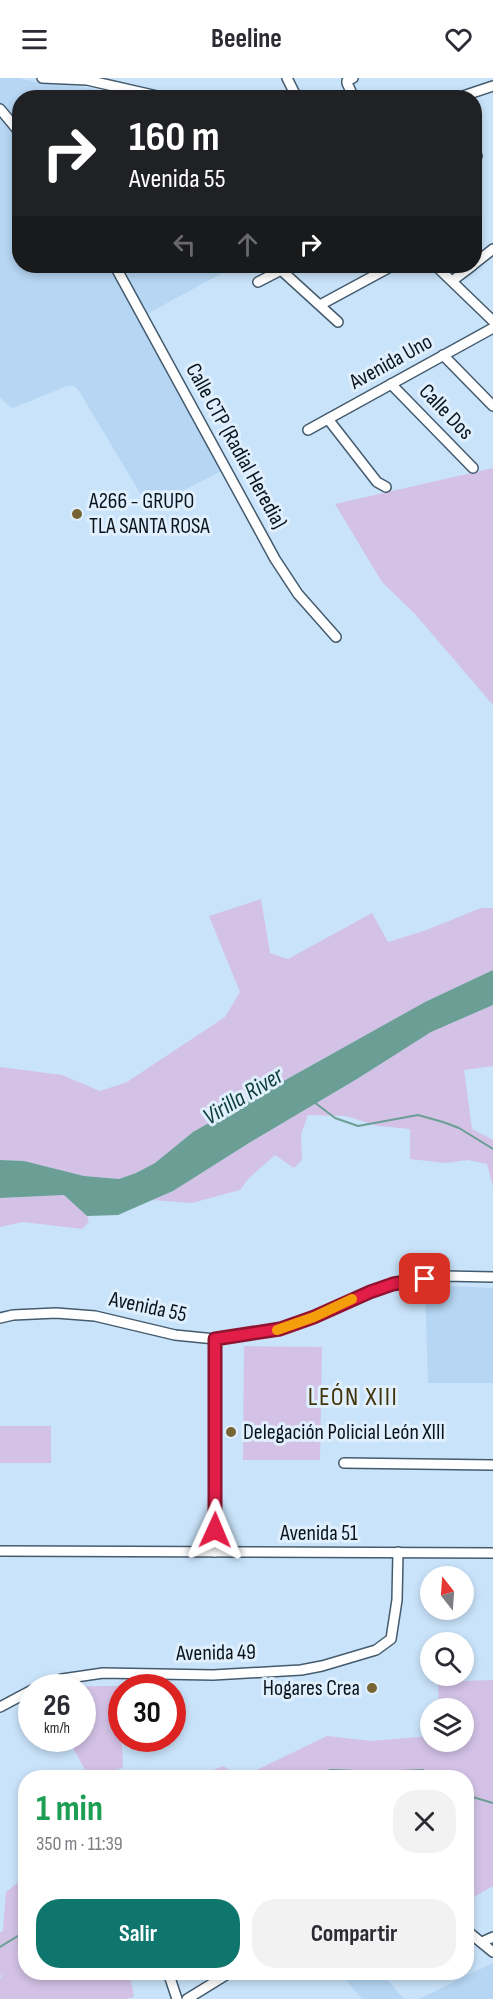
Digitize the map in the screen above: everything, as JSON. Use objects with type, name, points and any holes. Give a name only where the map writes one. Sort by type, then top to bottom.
[{"type":"street","points":[[42,78],[87,80],[131,90]]},
{"type":"street","points":[[350,90],[347,81],[353,78]]},
{"type":"street","points":[[0,109],[12,123]]},
{"type":"street","name":"Calle CTP (Radial Heredia)","points":[[119,273],[275,559],[298,594],[336,637]]},
{"type":"street","points":[[258,282],[275,273]]},
{"type":"street","points":[[290,273],[338,322]]},
{"type":"street","points":[[320,305],[379,273]]},
{"type":"street","points":[[443,273],[493,321]]},
{"type":"street","points":[[452,281],[462,273]]},
{"type":"street","name":"Avenida Uno","points":[[308,430],[493,328]]},
{"type":"street","points":[[443,355],[493,406]]},
{"type":"street","name":"Calle Dos","points":[[390,384],[473,468]]},
{"type":"street","points":[[328,419],[377,482],[386,487]]},
{"type":"street","name":"Avenida 55","points":[[0,1318],[56,1313],[95,1316],[175,1335],[215,1339],[280,1329],[393,1284],[444,1276],[493,1277]]},
{"type":"street","points":[[215,1339],[215,1552]]},
{"type":"street","points":[[344,1463],[493,1465]]},
{"type":"street","name":"Avenida 51","points":[[0,1551],[493,1553]]},
{"type":"street","name":"Avenida 49","points":[[96,1674],[213,1675],[301,1670],[376,1650],[391,1639],[397,1600],[398,1552]]},
{"type":"street","points":[[0,1707],[18,1697]]},
{"type":"street","points":[[474,1936],[493,1952]]},
{"type":"street","points":[[482,1942],[493,1937]]},
{"type":"street","points":[[171,1980],[177,1999]]},
{"type":"street","points":[[187,1999],[218,1980]]},
{"type":"shaded area","points":[[0,78],[19,78],[43,84],[99,90],[12,90],[12,116],[0,102]]},
{"type":"shaded area","points":[[0,116],[12,131],[12,273],[115,273],[221,471],[149,508],[74,386],[67,386],[13,408],[0,397]]},
{"type":"shaded area","points":[[124,273],[222,273],[147,314]]},
{"type":"shaded area","points":[[493,468],[493,705],[415,614],[382,582],[335,504]]},
{"type":"shaded area","points":[[261,899],[270,953],[288,959],[372,913],[388,942],[424,931],[481,908],[493,908],[493,970],[425,1002],[193,1132],[155,1163],[136,1173],[119,1179],[84,1176],[24,1161],[0,1160],[0,1067],[62,1075],[100,1091],[127,1082],[225,1017],[240,992],[209,916]]},
{"type":"shaded area","points":[[493,970],[493,1005],[431,1032],[173,1191],[118,1215],[87,1216],[64,1195],[0,1198],[0,1160],[24,1161],[84,1176],[119,1179],[136,1173],[155,1163],[193,1132],[425,1002]]},
{"type":"shaded area","points":[[493,1005],[493,1066],[464,1070],[472,1129],[493,1140],[493,1187],[487,1164],[468,1160],[445,1163],[410,1159],[410,1129],[378,1126],[346,1116],[308,1115],[301,1134],[302,1160],[294,1168],[275,1155],[249,1178],[240,1190],[192,1203],[153,1200],[173,1191],[431,1032]]},
{"type":"shaded area","points":[[64,1195],[87,1216],[89,1222],[82,1229],[23,1222],[0,1227],[0,1198]]},
{"type":"shaded area","points":[[450,1286],[493,1288],[493,1383],[428,1383],[425,1288]]},
{"type":"shaded area","points":[[244,1346],[322,1347],[320,1460],[243,1460]]},
{"type":"shaded area","points":[[0,1426],[51,1426],[51,1463],[0,1463]]},
{"type":"shaded area","points":[[493,1680],[493,1886],[474,1897],[474,1770],[257,1770],[327,1736],[371,1741],[420,1737],[420,1752],[474,1752],[474,1698],[439,1698],[438,1686],[474,1686],[474,1681]]},
{"type":"shaded area","points":[[96,1686],[108,1686],[108,1752],[122,1752],[123,1768],[85,1770],[75,1752],[96,1752]]},
{"type":"shaded area","points":[[223,1766],[230,1770],[214,1770]]},
{"type":"shaded area","points":[[18,1883],[18,1980],[131,1980],[134,1997],[125,1999],[0,1999],[0,1979],[5,1971],[0,1977],[0,1932],[3,1931],[6,1892]]},
{"type":"shaded area","points":[[493,1963],[493,1999],[419,1999],[458,1980],[474,1980],[474,1972]]},
{"type":"shaded area","points":[[346,1980],[387,1980],[404,1999],[362,1999]]},
{"type":"waterway","points":[[314,1102],[335,1118],[358,1126],[418,1115],[459,1128],[493,1149]]},
{"type":"waterway","points":[[474,1797],[493,1803]]},
{"type":"waterway","points":[[0,1947],[18,1936]]},
{"type":"slow traffic","points":[[277,1330],[314,1317],[352,1299]]},
{"type":"place","name":"A266 - GRUPO TLA SANTA ROSA","points":[[77,514]]},
{"type":"place","name":"Delegación Policial León XIII","points":[[231,1432]]},
{"type":"place","name":"Hogares Crea","points":[[372,1688]]},
{"type":"district","name":"LEÓN XIII","points":[[353,1397]]},
{"type":"route","points":[[215,1530],[215,1339],[280,1329],[393,1284],[425,1279]]},
{"type":"water label","name":"Virilla River","points":[[243,1096]]}]
